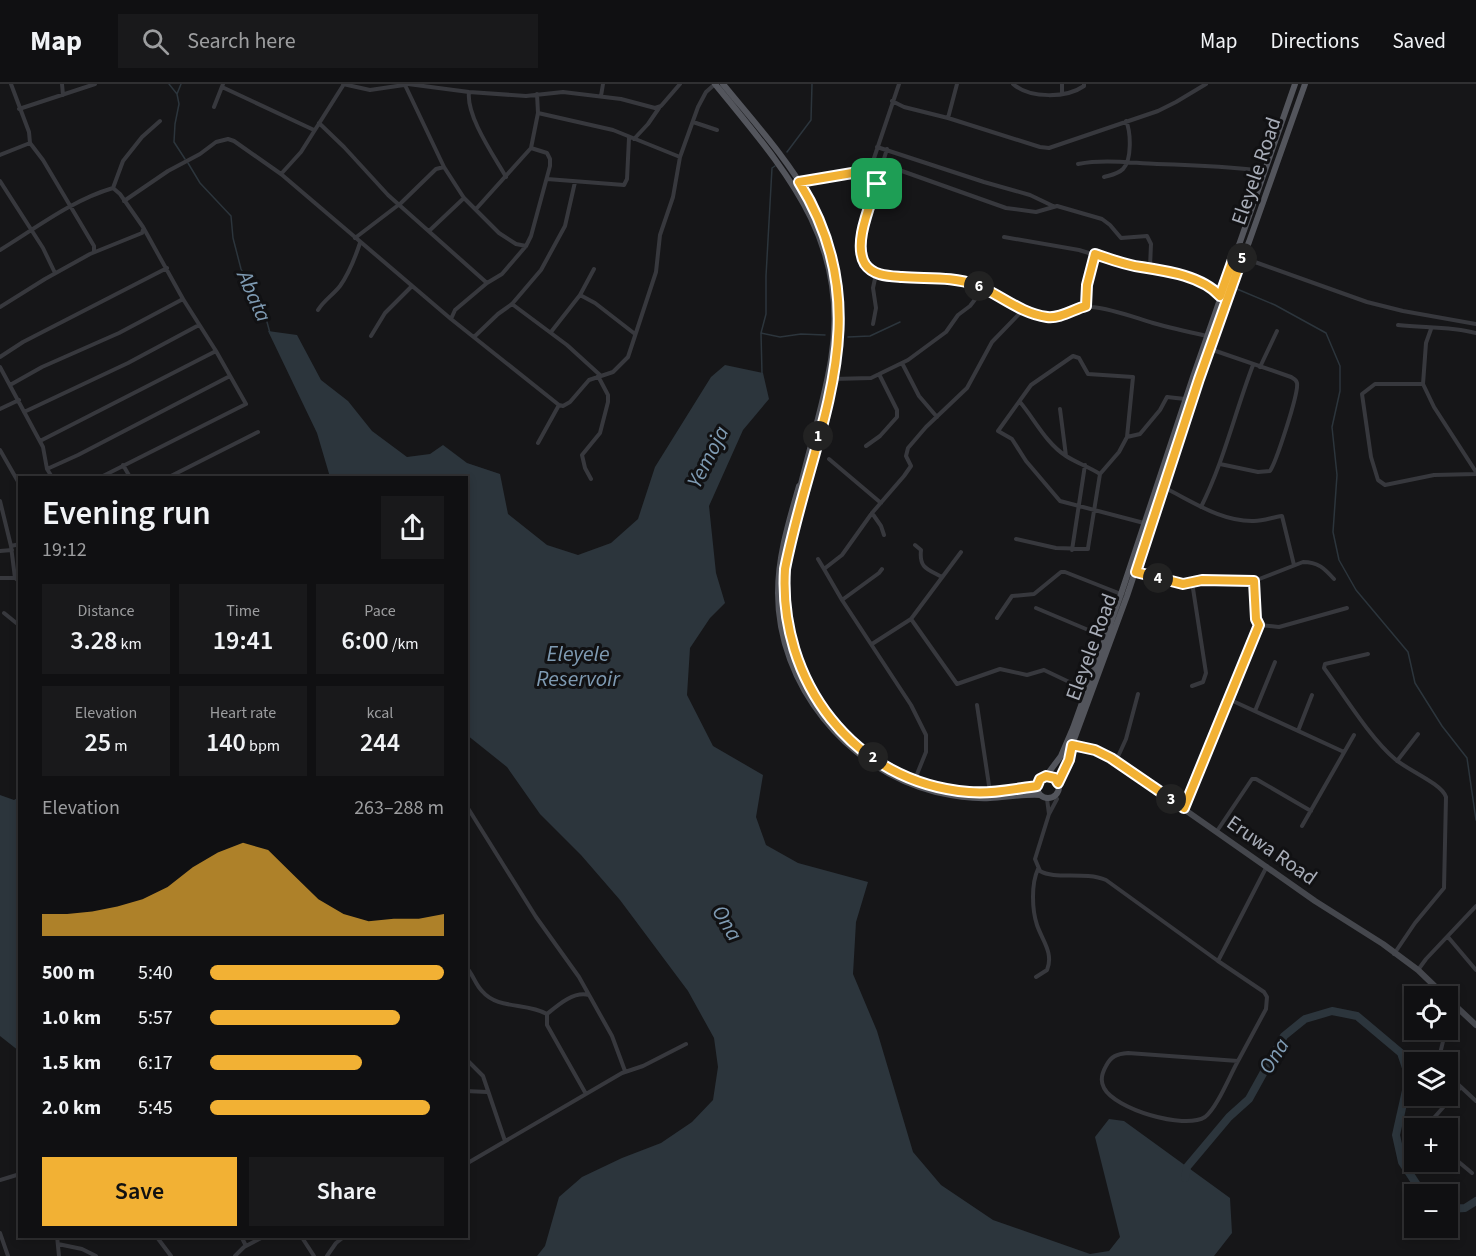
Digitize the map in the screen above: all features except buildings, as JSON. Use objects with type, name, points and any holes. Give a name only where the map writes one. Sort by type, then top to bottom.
[{"type":"main road","points":[[715,84],[811,201],[828,242],[837,281],[840,316],[833,379],[785,569],[784,600],[790,637],[808,685],[828,716],[839,728],[880,762],[915,779],[942,788],[968,792],[1008,791],[1037,786]]},
{"type":"main road","points":[[723,84],[796,183],[822,244],[831,284],[834,316],[832,350],[779,567],[780,621],[794,668],[809,698],[835,733],[859,754],[897,778],[935,792],[968,798],[1054,796],[1059,790],[1058,783],[1055,778],[1046,776]]},
{"type":"main road","name":"Eleyele Road","points":[[1100,662],[1105,637],[1207,336],[1224,293],[1241,261],[1305,84]]},
{"type":"main road","name":"Eleyele Road","points":[[1069,745],[1136,572],[1210,349],[1232,262],[1294,86]]},
{"type":"main road","name":"Eleyele Road","points":[[1069,745],[1086,690],[1093,681]]},
{"type":"main road","points":[[1042,796],[1037,786],[1040,779],[1046,776],[1069,745]]},
{"type":"main road","points":[[1058,783],[1069,760],[1069,745]]},
{"type":"main road","name":"Eruwa Road","points":[[1069,745],[1095,750],[1116,762],[1418,970],[1434,986]]},
{"type":"main road","name":"Eruwa Road","points":[[1458,1009],[1476,1025]]},
{"type":"street","points":[[11,84],[29,132],[30,143],[72,207],[94,246],[94,252]]},
{"type":"street","points":[[62,84],[63,95]]},
{"type":"street","points":[[19,109],[95,84]]},
{"type":"street","points":[[280,174],[301,152],[343,84],[370,90],[407,84],[430,85],[470,92],[526,96],[556,91],[601,96],[659,108]]},
{"type":"street","points":[[407,84],[444,167],[464,198],[510,241],[526,246]]},
{"type":"street","points":[[601,96],[603,84]]},
{"type":"street","points":[[547,179],[624,185],[627,179],[631,139],[648,124],[680,84]]},
{"type":"street","points":[[124,201],[168,171],[221,140],[234,141],[280,174],[451,319],[559,405],[566,405],[587,382],[613,372],[628,357],[656,272],[660,235],[673,197],[680,157],[703,97],[715,84]]},
{"type":"street","points":[[870,170],[899,84]]},
{"type":"street","points":[[948,118],[957,84]]},
{"type":"street","points":[[1013,84],[1020,89],[1049,96],[1075,91],[1084,84]]},
{"type":"street","points":[[1062,84],[1062,93]]},
{"type":"street","points":[[892,101],[904,107],[1048,148],[1165,108],[1206,84]]},
{"type":"street","points":[[1287,84],[1294,86]]},
{"type":"street","points":[[214,107],[223,86],[314,130]]},
{"type":"street","points":[[470,92],[469,102],[475,118],[506,177]]},
{"type":"street","points":[[476,209],[531,148],[538,113],[537,94]]},
{"type":"street","points":[[538,113],[613,130],[680,157]]},
{"type":"street","points":[[1104,177],[1119,172],[1127,163],[1131,138],[1126,121]]},
{"type":"street","points":[[113,188],[123,161],[142,137],[160,122]]},
{"type":"street","points":[[693,122],[717,130]]},
{"type":"street","points":[[319,123],[399,205],[487,284]]},
{"type":"street","points":[[0,154],[30,143]]},
{"type":"street","points":[[877,147],[1030,195],[1054,206],[1102,219],[1121,238],[1147,236],[1151,244],[1150,267]]},
{"type":"street","points":[[451,319],[455,310],[511,266],[531,236],[547,179],[549,156],[531,148]]},
{"type":"street","points":[[887,149],[885,165],[989,202],[1027,211],[1045,210],[1054,206]]},
{"type":"street","points":[[1078,165],[1098,161],[1222,166],[1263,171]]},
{"type":"street","points":[[355,238],[399,205],[436,169],[444,167]]},
{"type":"street","points":[[796,183],[870,170]]},
{"type":"street","points":[[870,170],[878,180],[864,224],[861,253],[868,268],[876,274],[966,282],[1023,310],[1051,317],[1086,306],[1120,312],[1207,336]]},
{"type":"street","points":[[0,181],[43,248],[55,273]]},
{"type":"street","points":[[474,337],[512,304],[537,276],[563,231],[576,182]]},
{"type":"street","points":[[102,476],[246,404],[144,230],[113,188]]},
{"type":"street","points":[[0,250],[30,230],[100,192],[113,188]]},
{"type":"street","points":[[429,231],[464,198]]},
{"type":"street","points":[[0,307],[94,252],[142,233],[144,230]]},
{"type":"street","points":[[1004,237],[1095,254],[1121,263],[1150,267],[1208,285],[1224,293]]},
{"type":"street","points":[[318,310],[351,268],[360,243]]},
{"type":"street","points":[[1086,306],[1087,285],[1095,254]]},
{"type":"street","points":[[1235,254],[1241,261],[1367,302],[1476,324]]},
{"type":"street","points":[[0,357],[22,342],[167,268]]},
{"type":"street","points":[[551,332],[580,295],[594,269]]},
{"type":"street","points":[[873,324],[876,308],[873,288],[876,274]]},
{"type":"street","points":[[371,336],[385,313],[412,286]]},
{"type":"street","points":[[833,379],[864,379],[915,356],[942,335],[983,289]]},
{"type":"street","points":[[580,295],[636,334]]},
{"type":"street","points":[[10,384],[183,299]]},
{"type":"street","points":[[512,304],[551,332],[599,376],[608,398],[600,433],[582,455],[591,479]]},
{"type":"street","points":[[824,570],[842,555],[872,513],[904,476],[910,466],[906,456],[908,448],[967,388],[992,342],[1023,310]]},
{"type":"street","points":[[24,412],[112,371],[199,325]]},
{"type":"street","points":[[1398,325],[1431,329],[1449,328],[1476,333]]},
{"type":"street","points":[[1423,384],[1375,384],[1362,394],[1371,457],[1378,480],[1385,485],[1434,475],[1476,473],[1434,407],[1423,384],[1426,343],[1431,329]]},
{"type":"street","points":[[1260,367],[1276,332]]},
{"type":"street","points":[[1210,349],[1291,377],[1298,385],[1272,469],[1267,472],[1258,472],[1220,464]]},
{"type":"street","points":[[40,441],[216,351]]},
{"type":"street","points":[[1016,539],[1072,550],[1089,548],[1094,509],[1100,474],[1119,452],[1127,437],[1133,376],[1088,374],[1086,367],[1075,356],[1071,356],[1032,385],[998,431],[1012,439],[1026,461],[1056,497],[1065,503],[1094,509],[1144,523]]},
{"type":"street","points":[[902,363],[919,396],[937,417]]},
{"type":"street","points":[[1201,507],[1220,464],[1253,365]]},
{"type":"street","points":[[0,367],[40,441],[45,453],[47,469],[51,476]]},
{"type":"street","points":[[866,446],[897,417],[897,410],[879,374]]},
{"type":"street","points":[[47,469],[230,376]]},
{"type":"street","points":[[1127,437],[1140,434],[1160,410],[1167,397],[1185,399]]},
{"type":"street","points":[[0,409],[19,400]]},
{"type":"street","points":[[1020,402],[1038,428],[1056,448],[1066,456],[1100,474]]},
{"type":"street","points":[[538,443],[559,405]]},
{"type":"street","points":[[1060,409],[1066,456]]},
{"type":"street","points":[[171,476],[258,432]]},
{"type":"street","points":[[0,450],[18,482]]},
{"type":"street","points":[[829,459],[881,503]]},
{"type":"street","points":[[123,465],[129,476]]},
{"type":"street","points":[[1072,550],[1085,465]]},
{"type":"street","points":[[1163,487],[1224,518],[1258,521],[1282,516],[1294,566]]},
{"type":"street","points":[[0,501],[12,548],[15,578]]},
{"type":"street","points":[[872,513],[884,535]]},
{"type":"street","points":[[0,551],[18,545]]},
{"type":"street","points":[[915,545],[921,550],[922,566],[942,577]]},
{"type":"street","points":[[872,644],[911,619],[961,552]]},
{"type":"street","points":[[818,559],[911,705],[926,735],[926,752],[915,779]]},
{"type":"street","points":[[1136,572],[1178,583],[1202,580],[1254,581],[1303,562],[1316,563],[1326,569],[1334,579]]},
{"type":"street","points":[[842,600],[882,569]]},
{"type":"street","points":[[997,618],[1014,595],[1034,594],[1061,572],[1121,594]]},
{"type":"street","points":[[0,578],[15,578],[18,580]]},
{"type":"street","points":[[1184,808],[1259,625],[1256,619],[1254,581]]},
{"type":"street","points":[[1192,582],[1206,673],[1203,682],[1192,686]]},
{"type":"street","points":[[1036,608],[1105,637]]},
{"type":"street","points":[[1259,625],[1279,627],[1347,608]]},
{"type":"street","points":[[4,613],[18,624]]},
{"type":"street","points":[[911,619],[957,684],[1000,669],[1027,675],[1042,670],[1086,690]]},
{"type":"street","points":[[1368,654],[1325,664],[1324,668],[1380,745],[1397,761],[1444,792],[1446,800],[1444,888],[1415,923],[1394,954]]},
{"type":"street","points":[[1255,711],[1275,662]]},
{"type":"street","points":[[1116,762],[1126,739],[1138,694]]},
{"type":"street","points":[[1299,731],[1312,695]]},
{"type":"street","points":[[1235,702],[1344,752]]},
{"type":"street","points":[[977,705],[990,792]]},
{"type":"street","points":[[1397,761],[1418,734]]},
{"type":"street","points":[[1302,826],[1354,735]]},
{"type":"street","points":[[1217,831],[1252,779],[1256,779],[1311,812]]},
{"type":"street","points":[[1042,796],[1047,799],[1049,814]]},
{"type":"street","points":[[1036,977],[1047,970],[1049,958],[1047,946],[1036,922],[1034,902],[1038,868],[1035,859],[1049,814],[1057,799],[1054,796]]},
{"type":"street","points":[[468,808],[536,917],[579,977],[612,1036],[625,1071]]},
{"type":"street","points":[[1218,962],[1267,866]]},
{"type":"street","points":[[1038,868],[1047,874],[1090,875],[1106,880],[1218,962],[1264,992],[1267,997],[1266,1009],[1238,1061],[1207,1115],[1192,1121],[1177,1122],[1159,1118],[1118,1101],[1105,1091],[1102,1085],[1104,1069],[1109,1060],[1119,1054],[1238,1061]]},
{"type":"street","points":[[1418,970],[1476,906]]},
{"type":"street","points":[[1448,937],[1476,970]]},
{"type":"street","points":[[468,970],[482,992],[495,1002],[518,1004],[547,1014]]},
{"type":"street","points":[[547,1014],[576,995],[582,993],[589,995]]},
{"type":"street","points":[[547,1014],[547,1026],[586,1094]]},
{"type":"street","points":[[468,1163],[625,1071],[643,1066],[686,1044]]},
{"type":"street","points":[[468,1061],[483,1076],[505,1141]]},
{"type":"street","points":[[1458,1084],[1476,1101]]},
{"type":"street","points":[[1434,1118],[1461,1087]]},
{"type":"street","points":[[468,1092],[487,1092]]},
{"type":"street","points":[[1458,1161],[1472,1173]]},
{"type":"street","points":[[0,1180],[18,1175]]},
{"type":"street","points":[[0,1233],[8,1256]]},
{"type":"street","points":[[57,1238],[59,1256]]},
{"type":"street","points":[[158,1238],[171,1256]]},
{"type":"street","points":[[242,1238],[246,1246]]},
{"type":"street","points":[[236,1256],[246,1246],[261,1238]]},
{"type":"street","points":[[302,1238],[314,1256]]},
{"type":"street","points":[[327,1256],[342,1238]]},
{"type":"street","points":[[58,1244],[82,1249],[96,1256]]},
{"type":"water","name":"Eleyele Reservoir","points":[[268,331],[297,335],[321,380],[348,401],[372,431],[407,457],[430,454],[443,445],[467,463],[500,474],[508,514],[547,545],[578,555],[611,543],[638,519],[655,467],[711,377],[725,365],[763,373],[769,399],[743,430],[709,506],[716,573],[725,603],[710,618],[690,648],[687,695],[713,746],[763,775],[756,817],[766,845],[798,863],[868,882],[856,922],[853,974],[877,1031],[913,1152],[941,1185],[993,1220],[1090,1254],[1109,1251],[1120,1237],[1095,1137],[1109,1119],[1124,1121],[1230,1198],[1232,1233],[1214,1256],[537,1256],[545,1246],[559,1197],[582,1177],[661,1143],[692,1122],[713,1100],[718,1067],[714,1038],[688,991],[620,900],[581,855],[540,814],[507,767],[468,736],[468,476],[330,476],[317,433]]},
{"type":"water","points":[[0,795],[14,800],[18,798],[18,1050],[0,1036]]},
{"type":"waterway","name":"Abata","points":[[169,84],[177,94],[179,104],[174,142],[185,159]]},
{"type":"waterway","points":[[177,94],[181,84]]},
{"type":"waterway","name":"Yemoja","points":[[787,152],[811,120],[812,84]]},
{"type":"waterway","name":"Abata","points":[[188,163],[200,183],[231,216],[233,238],[241,269],[264,311],[270,333]]},
{"type":"waterway","name":"Yemoja","points":[[762,374],[761,333],[766,314],[772,168],[775,166]]},
{"type":"waterway","points":[[1237,289],[1275,305],[1326,333],[1340,366],[1340,391],[1332,427],[1337,475],[1333,532],[1339,560],[1356,590],[1408,652],[1415,683],[1442,726],[1467,758],[1476,820]]},
{"type":"waterway","points":[[848,337],[870,336],[900,322]]},
{"type":"waterway","points":[[761,333],[780,337],[801,334],[825,335]]},
{"type":"waterway","name":"Ona","points":[[1185,1178],[1187,1167],[1229,1117],[1249,1099],[1284,1036],[1305,1019],[1332,1011],[1357,1016],[1401,1053],[1409,1077],[1396,1135],[1402,1162],[1416,1184]]},
{"type":"waterway","name":"Ona","points":[[1458,1208],[1465,1208],[1476,1201]]},
{"type":"route","points":[[870,170],[874,172],[878,180],[877,184],[861,238],[861,253],[864,262],[873,272],[899,277],[966,282],[1023,310],[1046,317],[1086,306],[1087,285],[1095,254],[1121,263],[1174,273],[1208,285],[1220,296],[1235,254],[1242,258],[1228,292],[1136,572],[1183,584],[1202,580],[1254,581],[1256,619],[1259,625],[1184,808],[1111,758],[1095,750],[1072,745],[1069,760],[1058,783],[1055,778],[1046,776],[1040,779],[1037,786],[990,792],[968,792],[931,785],[899,773],[862,749],[828,716],[808,685],[790,637],[784,600],[785,569],[833,379],[837,360],[840,316],[832,255],[811,201],[799,182],[870,170]]}]
